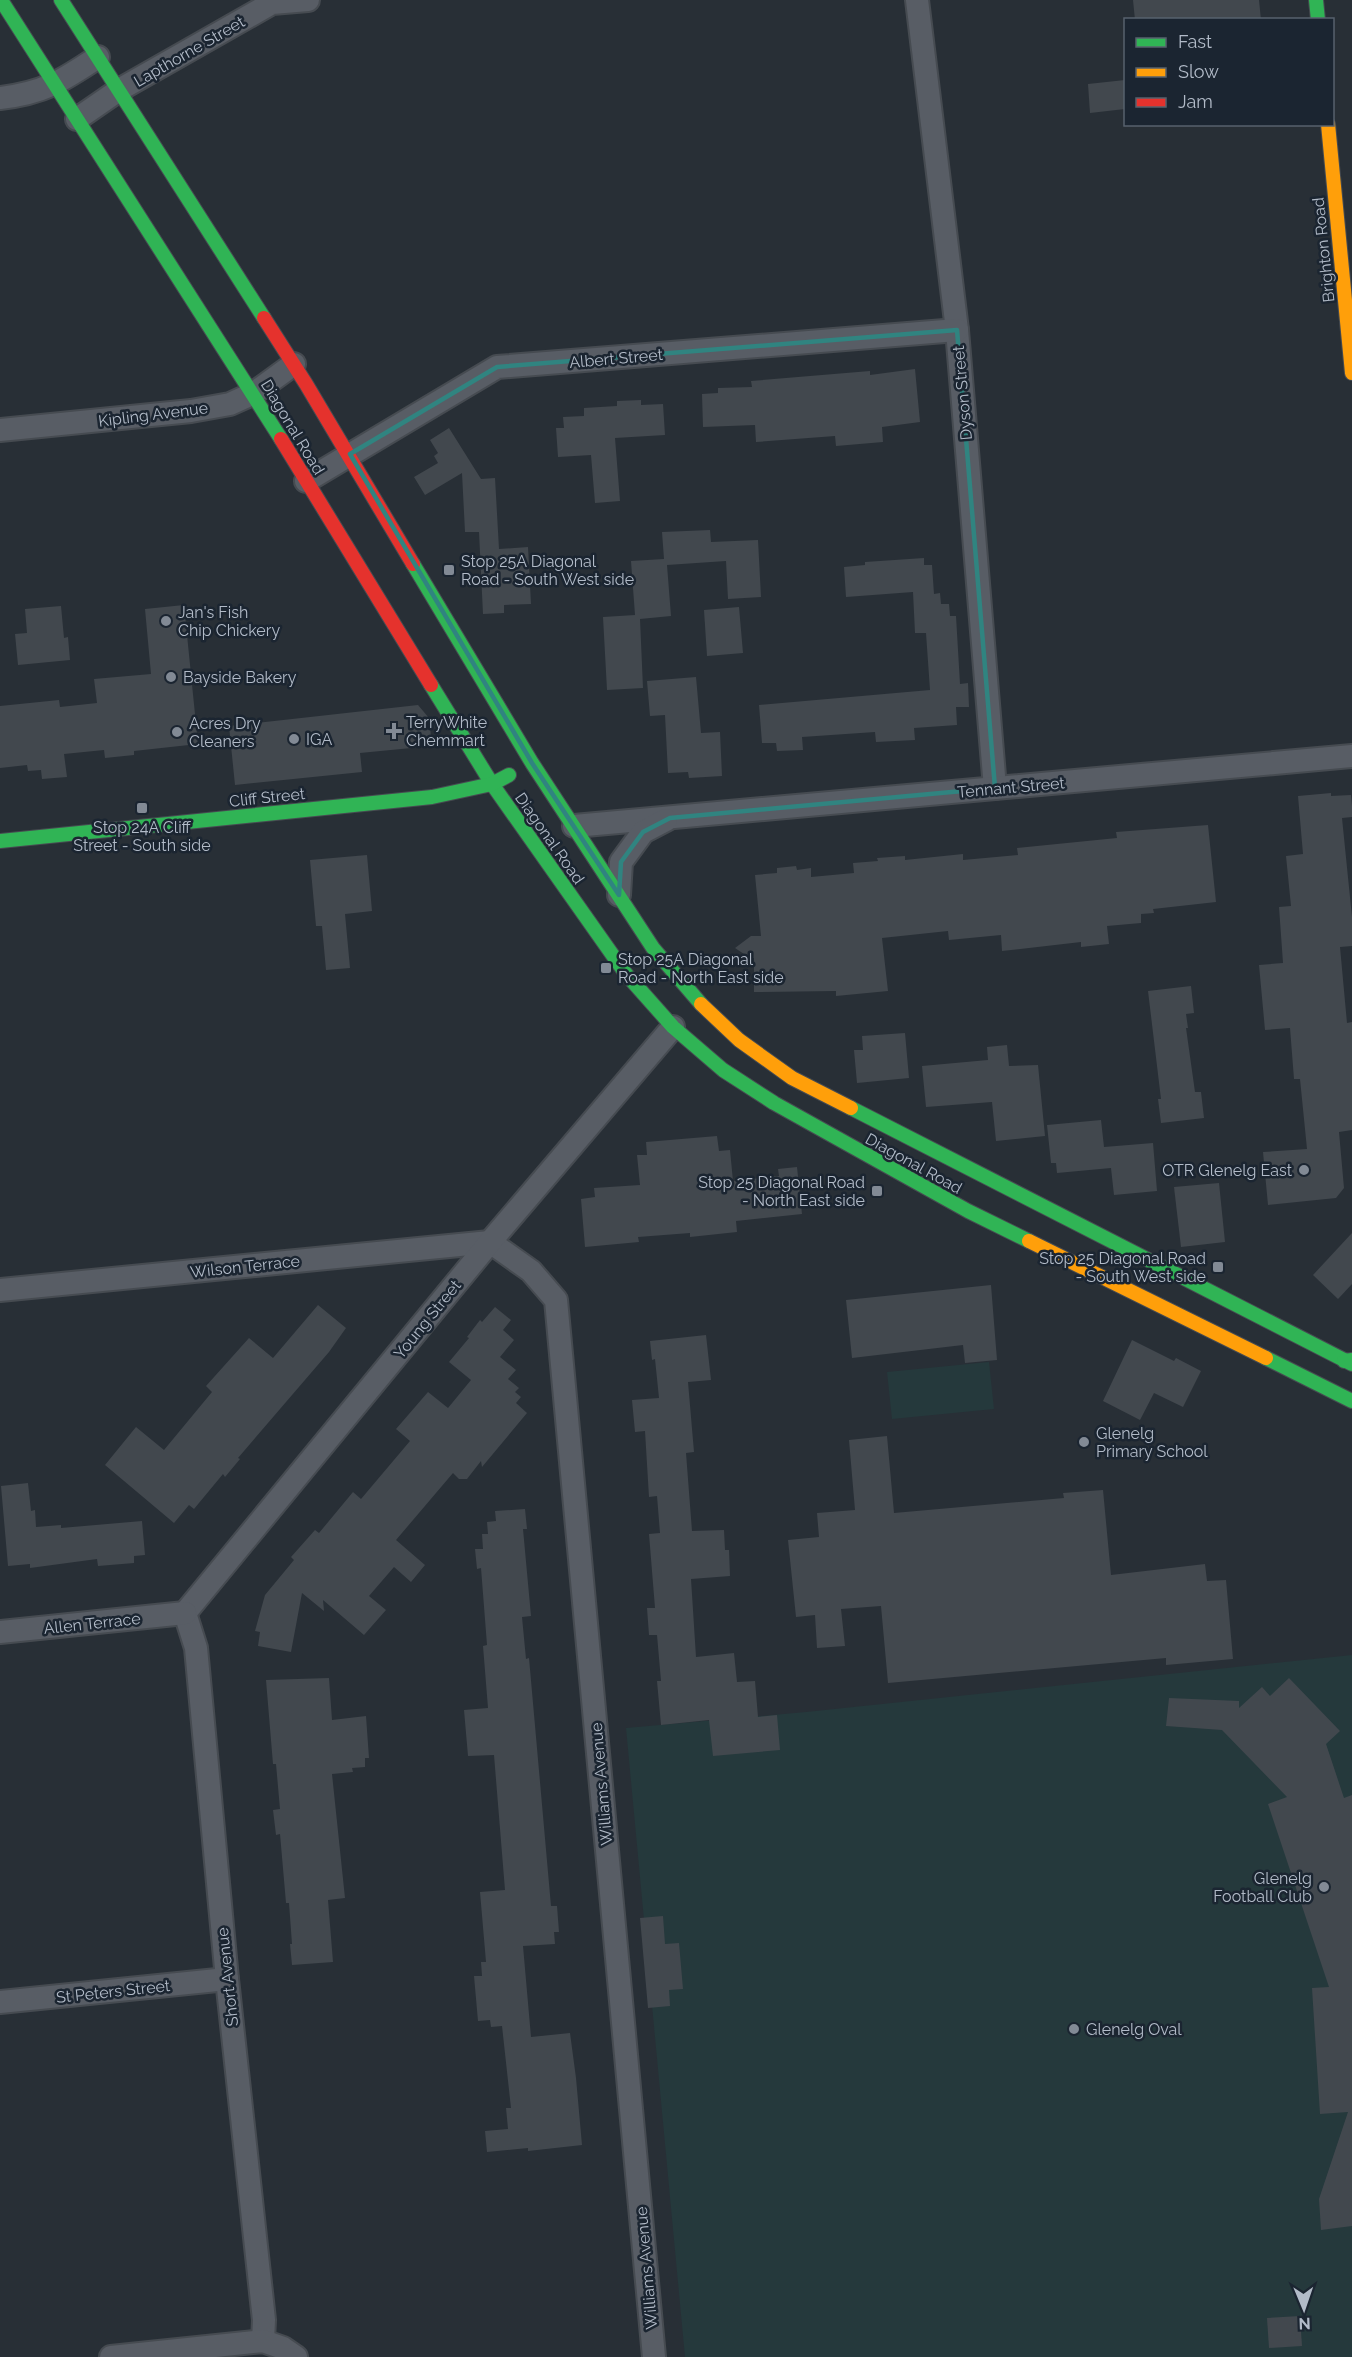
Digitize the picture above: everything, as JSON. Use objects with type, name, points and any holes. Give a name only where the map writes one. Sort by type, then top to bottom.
[{"type":"main road","name":"Diagonal Road","points":[[1,0],[254,393],[492,784],[626,974],[673,1027],[723,1070],[774,1103],[968,1211],[1352,1401]]},
{"type":"main road","name":"Diagonal Road","points":[[61,0],[350,454],[532,763],[653,948],[693,997],[739,1040],[792,1078],[1349,1362]]},
{"type":"main road","points":[[1316,0],[1318,18]]},
{"type":"main road","name":"Brighton Road","points":[[1328,126],[1345,228],[1352,373]]},
{"type":"main road","points":[[462,765],[466,756],[464,739]]},
{"type":"main road","name":"Cliff Street","points":[[0,842],[418,798],[492,784],[532,763]]},
{"type":"main road","points":[[418,798],[450,780]]},
{"type":"street","name":"Lapthorne Street","points":[[77,119],[119,90],[272,3],[308,0]]},
{"type":"street","name":"Dyson Street","points":[[917,0],[957,330],[995,788]]},
{"type":"street","points":[[0,98],[38,91],[55,85],[98,57]]},
{"type":"street","name":"Albert Street","points":[[306,481],[497,368],[957,330]]},
{"type":"street","name":"Kipling Avenue","points":[[0,430],[191,411],[230,404],[254,393],[294,364]]},
{"type":"street","name":"Tennant Street","points":[[574,826],[1352,756]]},
{"type":"street","name":"Tennant Street","points":[[619,895],[621,862],[643,832],[670,818]]},
{"type":"street","name":"Young Street","points":[[184,1613],[490,1242],[673,1027]]},
{"type":"street","name":"Wilson Terrace","points":[[0,1290],[490,1242]]},
{"type":"street","name":"Williams Avenue","points":[[490,1242],[531,1271],[556,1300],[654,2357]]},
{"type":"street","name":"Allen Terrace","points":[[0,1632],[184,1613]]},
{"type":"street","name":"Short Avenue","points":[[184,1613],[196,1648],[227,1979],[261,2299],[263,2341]]},
{"type":"street","name":"St Peters Street","points":[[0,2002],[227,1979]]},
{"type":"street","points":[[111,2357],[263,2341],[283,2348],[296,2357]]},
{"type":"highlighted area","points":[[957,330],[995,788],[670,818],[643,832],[621,862],[619,895],[532,763],[350,454],[497,367]]},
{"type":"green space","points":[[989,1362],[994,1409],[892,1419],[887,1372]]},
{"type":"green space","name":"Glenelg Oval","points":[[1352,1655],[1352,2357],[685,2357],[626,1728],[806,1712]]},
{"type":"building","points":[[1133,0],[1259,0],[1261,18],[1135,18]]},
{"type":"building","points":[[1124,80],[1124,109],[1090,113],[1088,84]]},
{"type":"building","points":[[915,369],[920,422],[882,427],[883,442],[836,446],[835,436],[756,442],[755,425],[703,427],[702,394],[718,393],[718,388],[752,387],[751,381],[870,371],[870,375]]},
{"type":"building","points":[[641,400],[641,405],[663,404],[665,435],[615,438],[620,501],[595,503],[591,455],[558,457],[556,428],[564,428],[563,417],[584,416],[584,408],[617,406],[617,401]]},
{"type":"building","points":[[449,428],[481,479],[495,478],[499,549],[528,547],[531,604],[504,605],[504,613],[483,614],[479,532],[465,532],[462,473],[425,495],[414,477],[438,463],[434,456],[438,453],[430,440]]},
{"type":"building","points":[[710,530],[711,542],[758,540],[761,597],[728,599],[726,561],[667,565],[671,616],[640,619],[643,688],[607,690],[603,617],[635,615],[631,561],[664,559],[662,532]]},
{"type":"building","points":[[924,558],[924,565],[932,565],[934,594],[940,593],[941,604],[949,604],[950,616],[956,616],[960,684],[968,683],[969,707],[956,707],[957,725],[914,728],[915,740],[876,742],[875,732],[802,737],[803,750],[777,751],[776,743],[762,743],[759,705],[930,690],[926,633],[915,633],[913,592],[846,597],[844,567],[865,565],[865,562]]},
{"type":"building","points":[[184,605],[198,744],[134,751],[134,755],[105,758],[104,750],[64,754],[67,777],[42,779],[41,770],[28,771],[27,765],[0,768],[0,706],[59,700],[60,707],[97,703],[94,679],[151,674],[145,609]]},
{"type":"building","points":[[61,606],[64,638],[68,637],[70,660],[18,665],[15,634],[27,633],[25,609]]},
{"type":"building","points":[[739,607],[743,653],[707,656],[704,610]]},
{"type":"building","points":[[696,677],[701,733],[720,732],[722,776],[689,778],[688,772],[668,773],[665,715],[650,716],[647,681]]},
{"type":"building","name":"IGA","points":[[418,705],[429,718],[432,746],[360,753],[362,772],[235,785],[229,726]]},
{"type":"building","points":[[1331,793],[1331,796],[1351,795],[1352,806],[1352,817],[1342,818],[1352,917],[1352,946],[1340,947],[1347,1023],[1352,1022],[1352,1130],[1339,1132],[1344,1188],[1336,1198],[1268,1205],[1263,1152],[1307,1149],[1300,1079],[1294,1079],[1290,1028],[1265,1030],[1259,965],[1283,963],[1279,907],[1291,906],[1286,856],[1303,854],[1298,796]]},
{"type":"building","points":[[1208,825],[1216,902],[1153,909],[1154,913],[1141,914],[1141,923],[1107,926],[1109,944],[1081,947],[1081,942],[1002,951],[1001,935],[949,940],[948,931],[882,938],[888,991],[836,996],[836,991],[754,992],[754,958],[747,958],[735,948],[751,936],[761,936],[755,875],[777,873],[777,868],[796,866],[797,870],[811,868],[811,877],[854,873],[853,863],[878,861],[877,858],[905,856],[905,860],[963,854],[963,860],[1018,855],[1017,848],[1117,838],[1116,832]]},
{"type":"building","points":[[367,855],[372,911],[345,914],[350,968],[326,970],[322,926],[316,926],[310,860]]},
{"type":"building","points":[[1191,986],[1194,1013],[1186,1014],[1188,1028],[1186,1028],[1195,1092],[1201,1092],[1204,1118],[1161,1123],[1158,1099],[1161,1099],[1148,991]]},
{"type":"building","points":[[905,1033],[909,1078],[857,1083],[854,1050],[863,1050],[862,1036]]},
{"type":"building","points":[[1007,1045],[1009,1066],[1038,1065],[1045,1136],[996,1141],[992,1102],[926,1107],[922,1066],[988,1060],[987,1047]]},
{"type":"building","points":[[1101,1120],[1104,1147],[1153,1143],[1157,1191],[1114,1195],[1111,1168],[1057,1173],[1056,1163],[1051,1163],[1047,1125]]},
{"type":"building","points":[[717,1136],[719,1151],[730,1150],[733,1181],[779,1176],[778,1169],[797,1167],[802,1214],[736,1221],[737,1232],[690,1237],[690,1233],[638,1237],[639,1242],[585,1247],[581,1199],[595,1197],[594,1188],[640,1185],[637,1155],[647,1155],[646,1142]]},
{"type":"building","points":[[1219,1183],[1225,1242],[1181,1247],[1174,1187]]},
{"type":"building","points":[[1352,1233],[1352,1284],[1338,1299],[1313,1275]]},
{"type":"building","points":[[991,1285],[997,1360],[965,1363],[963,1345],[852,1358],[846,1300]]},
{"type":"building","points":[[318,1305],[346,1328],[329,1352],[238,1458],[240,1459],[225,1477],[223,1474],[194,1509],[189,1505],[174,1523],[105,1465],[136,1427],[164,1450],[212,1392],[206,1386],[249,1338],[273,1358]]},
{"type":"building","points":[[495,1307],[511,1320],[503,1330],[514,1340],[500,1357],[516,1370],[508,1379],[519,1388],[515,1392],[521,1397],[516,1403],[527,1413],[482,1467],[481,1461],[467,1479],[459,1479],[453,1473],[396,1540],[425,1565],[411,1582],[394,1567],[369,1596],[386,1610],[364,1635],[323,1600],[324,1611],[302,1593],[291,1652],[258,1646],[260,1632],[255,1631],[265,1595],[294,1560],[291,1557],[315,1530],[319,1533],[353,1492],[361,1499],[410,1441],[396,1429],[428,1392],[448,1408],[471,1380],[449,1362],[469,1338],[467,1337],[480,1320],[482,1322]]},
{"type":"building","points":[[706,1335],[711,1380],[688,1382],[694,1452],[686,1453],[692,1531],[724,1530],[725,1550],[729,1550],[730,1576],[691,1579],[696,1657],[734,1653],[737,1682],[755,1681],[758,1717],[777,1715],[780,1750],[713,1756],[709,1720],[661,1725],[657,1681],[661,1681],[657,1635],[649,1635],[647,1608],[655,1608],[649,1534],[660,1533],[657,1496],[649,1497],[645,1431],[635,1432],[632,1400],[659,1398],[655,1359],[652,1360],[650,1341]]},
{"type":"building","points":[[1132,1340],[1174,1361],[1176,1358],[1201,1371],[1183,1407],[1154,1393],[1140,1420],[1103,1401]]},
{"type":"building","points":[[887,1436],[894,1513],[1064,1498],[1063,1493],[1103,1490],[1111,1575],[1205,1564],[1207,1581],[1226,1580],[1233,1659],[1166,1665],[1166,1658],[888,1683],[881,1606],[841,1609],[845,1646],[817,1648],[815,1615],[796,1617],[788,1540],[819,1537],[817,1513],[855,1510],[849,1440]]},
{"type":"building","points":[[28,1483],[31,1511],[35,1510],[36,1527],[61,1525],[61,1528],[142,1521],[145,1555],[134,1556],[134,1563],[98,1566],[97,1559],[30,1568],[30,1564],[8,1566],[1,1486]]},
{"type":"building","points":[[525,1509],[527,1529],[523,1529],[531,1616],[522,1617],[526,1659],[529,1658],[551,1906],[557,1906],[559,1932],[554,1932],[555,1944],[523,1946],[531,2037],[570,2033],[582,2145],[528,2151],[528,2148],[487,2152],[485,2131],[508,2129],[506,2108],[511,2108],[502,2026],[491,2027],[490,2020],[478,2021],[474,1976],[482,1976],[481,1962],[486,1962],[480,1892],[505,1890],[494,1755],[468,1756],[464,1710],[488,1708],[483,1646],[487,1645],[481,1568],[477,1569],[475,1549],[483,1549],[482,1534],[488,1534],[487,1522],[496,1521],[495,1511]]},
{"type":"building","points":[[329,1678],[332,1720],[366,1716],[369,1758],[365,1758],[365,1767],[352,1768],[353,1772],[332,1774],[345,1898],[328,1900],[333,1962],[292,1965],[289,1903],[286,1903],[280,1834],[276,1835],[273,1810],[280,1809],[276,1764],[273,1764],[266,1680]]},
{"type":"building","name":"Glenelg Football Club","points":[[1289,1678],[1340,1731],[1326,1744],[1344,1798],[1352,1795],[1352,2226],[1321,2230],[1319,2199],[1348,2112],[1320,2114],[1312,1988],[1329,1987],[1268,1804],[1287,1797],[1222,1730],[1166,1726],[1169,1698],[1239,1701],[1239,1708],[1262,1687],[1270,1696]]},
{"type":"building","points":[[663,1916],[665,1944],[679,1943],[683,1989],[669,1990],[670,2006],[648,2008],[640,1918]]},
{"type":"building","points":[[1300,2316],[1302,2346],[1269,2348],[1267,2318]]},
{"type":"traffic: fast","points":[[1,0],[281,439]]},
{"type":"traffic: fast","points":[[61,0],[264,318]]},
{"type":"traffic: fast","points":[[1316,0],[1318,18]]},
{"type":"traffic: fast","points":[[413,564],[532,763],[653,948],[701,1004]]},
{"type":"traffic: fast","points":[[431,685],[492,784],[626,974],[673,1027],[723,1070],[774,1103],[968,1211],[1029,1241]]},
{"type":"traffic: fast","points":[[0,841],[432,797],[492,784],[509,775]]},
{"type":"traffic: fast","points":[[851,1108],[1352,1364]]},
{"type":"traffic: fast","points":[[1266,1358],[1352,1401]]},
{"type":"traffic: fast","points":[[1344,1361],[1352,1360]]},
{"type":"traffic: slow","points":[[1328,126],[1352,373]]},
{"type":"traffic: slow","points":[[701,1004],[739,1040],[792,1078],[851,1108]]},
{"type":"traffic: slow","points":[[1029,1241],[1266,1358]]},
{"type":"traffic: jam","points":[[264,318],[413,564]]},
{"type":"traffic: jam","points":[[281,439],[431,685]]},
{"type":"place","name":"Stop 25A Diagonal Road - South West side","points":[[449,570]]},
{"type":"place","name":"Jan's Fish Chip Chickery","points":[[166,621]]},
{"type":"place","name":"Bayside Bakery","points":[[171,677]]},
{"type":"place","name":"TerryWhite Chemmart","points":[[394,731]]},
{"type":"place","name":"Acres Dry Cleaners","points":[[177,732]]},
{"type":"place","name":"IGA","points":[[294,739]]},
{"type":"place","name":"Stop 24A Cliff Street - South side","points":[[142,808]]},
{"type":"place","name":"Stop 25A Diagonal Road - North East side","points":[[606,968]]},
{"type":"place","name":"OTR Glenelg East","points":[[1304,1170]]},
{"type":"place","name":"Stop 25 Diagonal Road - North East side","points":[[877,1191]]},
{"type":"place","name":"Stop 25 Diagonal Road - South West side","points":[[1218,1267]]},
{"type":"place","name":"Glenelg Primary School","points":[[1084,1442]]},
{"type":"place","name":"Glenelg Football Club","points":[[1324,1887]]},
{"type":"place","name":"Glenelg Oval","points":[[1074,2029]]}]
